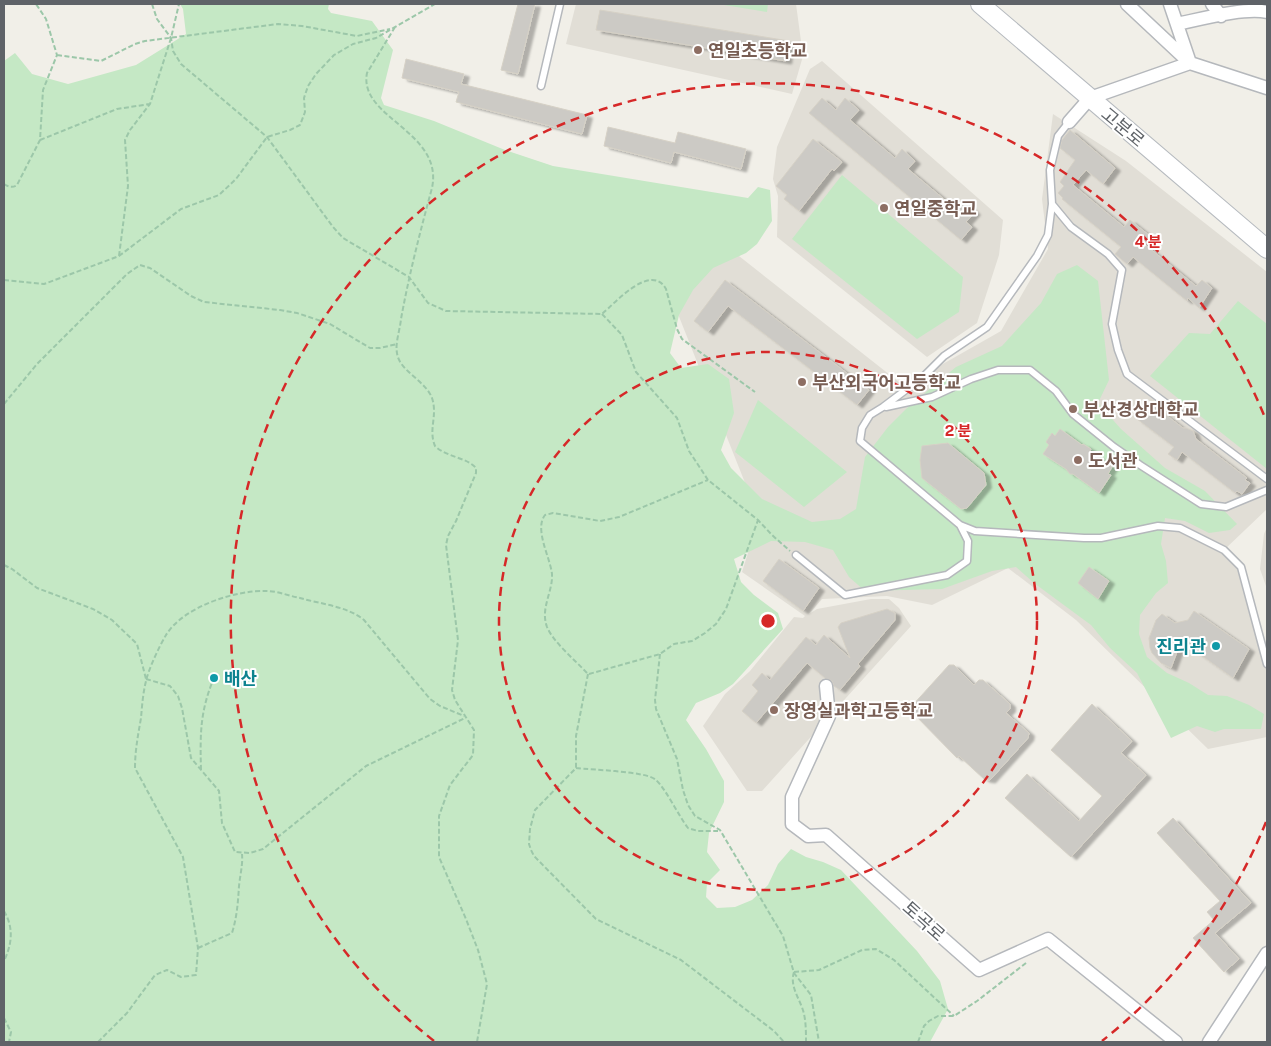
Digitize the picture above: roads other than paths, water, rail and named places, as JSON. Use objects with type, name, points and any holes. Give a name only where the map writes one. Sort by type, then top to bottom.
[{"type":"main road","name":"고분로","points":[[980,4],[1267,249]]},
{"type":"street","points":[[1127,4],[1190,63],[1267,88]]},
{"type":"street","points":[[1170,4],[1190,63]]},
{"type":"street","points":[[1212,4],[1221,16]]},
{"type":"street","points":[[1177,24],[1221,16],[1252,7],[1267,12]]},
{"type":"street","points":[[1069,122],[1090,98],[1190,63]]},
{"type":"street","name":"토곡로","points":[[826,686],[830,716],[792,798],[792,824],[808,836],[826,835],[979,970],[1048,940],[1176,1042]]},
{"type":"street","points":[[1209,1042],[1267,953]]},
{"type":"lane","points":[[541,86],[560,4]]},
{"type":"lane","points":[[1069,122],[1058,136],[1050,170],[1052,204],[1048,235],[1036,256],[987,327],[944,356],[922,377],[870,415],[862,428],[860,441],[960,525],[976,532],[1101,538],[1158,526],[1180,528],[1224,550],[1241,567],[1267,664]]},
{"type":"lane","points":[[1052,204],[1071,227],[1108,254],[1122,270],[1112,324],[1118,350],[1127,374],[1267,479]]},
{"type":"lane","points":[[883,407],[932,397],[971,379],[998,370],[1030,370],[1056,391],[1073,414],[1114,447],[1161,480],[1201,504],[1226,507],[1267,490]]},
{"type":"lane","points":[[796,555],[844,595],[947,575],[968,561],[968,541],[960,525]]},
{"type":"place","name":"연일초등학교","points":[[698,50]]},
{"type":"place","name":"연일중학교","points":[[884,208]]},
{"type":"place","name":"부산외국어고등학교","points":[[802,382]]},
{"type":"place","name":"부산경상대학교","points":[[1073,409]]},
{"type":"place","name":"도서관","points":[[1078,460]]},
{"type":"place","name":"진리관","points":[[1216,646]]},
{"type":"place","name":"배산","points":[[214,678]]},
{"type":"place","name":"장영실과학고등학교","points":[[774,710]]}]
